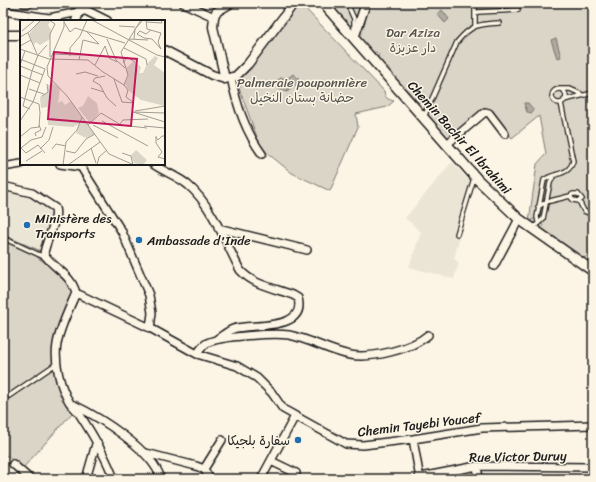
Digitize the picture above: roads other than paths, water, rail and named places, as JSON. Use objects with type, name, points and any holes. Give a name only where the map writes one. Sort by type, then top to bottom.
[{"type":"main road","name":"Chemin Bachir El Ibrahimi","points":[[323,3],[474,176],[519,219],[536,225],[591,267]]},
{"type":"street","points":[[24,3],[30,3]]},
{"type":"street","points":[[75,3],[81,11]]},
{"type":"street","points":[[183,3],[214,17]]},
{"type":"street","points":[[231,3],[220,9],[214,17],[214,27],[228,78],[248,130],[262,154]]},
{"type":"street","points":[[165,51],[212,75],[228,78],[236,76],[248,64],[294,3]]},
{"type":"street","points":[[354,38],[366,3]]},
{"type":"street","points":[[3,11],[49,18],[87,10],[105,20]]},
{"type":"street","points":[[76,20],[81,11]]},
{"type":"street","points":[[3,35],[20,35]]},
{"type":"street","points":[[447,144],[485,112],[489,114],[505,134]]},
{"type":"street","points":[[3,167],[20,164]]},
{"type":"street","points":[[69,165],[78,166],[84,171],[122,232],[149,295],[152,314],[150,328]]},
{"type":"street","points":[[155,165],[188,185],[203,203],[240,270],[245,276],[251,281],[298,298],[299,305],[294,316],[287,322],[233,329],[204,346],[197,354]]},
{"type":"street","points":[[3,186],[32,193],[55,208],[56,215],[44,246],[44,254],[47,259],[66,274],[74,285],[76,293],[65,318],[57,344],[56,363],[70,403],[79,414],[107,460],[114,479]]},
{"type":"street","points":[[494,266],[519,219]]},
{"type":"street","points":[[218,228],[307,250]]},
{"type":"street","name":"Chemin Tayebi Youcef","points":[[76,293],[150,328],[197,354],[237,366],[257,378],[272,393],[283,409],[346,444],[363,445],[482,428],[593,425]]},
{"type":"street","points":[[217,339],[279,334],[309,341],[350,355],[363,356],[402,349],[416,344],[428,335]]},
{"type":"street","points":[[70,403],[95,415],[142,452],[152,462],[161,479]]},
{"type":"street","points":[[261,479],[295,416]]},
{"type":"street","points":[[413,439],[420,478]]},
{"type":"street","points":[[204,469],[222,440]]},
{"type":"street","points":[[86,479],[96,444]]},
{"type":"street","points":[[142,452],[204,469],[210,479]]},
{"type":"street","points":[[271,461],[296,473]]},
{"type":"street","points":[[13,464],[30,479]]},
{"type":"street","points":[[477,466],[479,479]]},
{"type":"street","name":"Rue Victor Duruy","points":[[420,478],[477,466],[593,467]]},
{"type":"lane","points":[[347,3],[354,19],[354,38]]},
{"type":"lane","points":[[475,26],[476,3]]},
{"type":"lane","points":[[476,14],[518,10]]},
{"type":"lane","points":[[424,117],[457,42],[463,34],[475,26],[499,24]]},
{"type":"lane","points":[[559,89],[565,93],[564,100]]},
{"type":"lane","points":[[561,103],[556,102],[552,96],[555,90],[570,89],[581,94]]},
{"type":"lane","points":[[561,103],[564,100],[581,94],[593,93]]},
{"type":"lane","points":[[536,225],[544,180],[568,171],[572,166],[573,161],[561,103]]},
{"type":"lane","points":[[457,234],[474,176]]},
{"type":"lane","points":[[536,225],[543,219],[551,179],[553,176]]},
{"type":"lane","points":[[538,207],[546,202],[578,194],[582,199],[579,201],[584,211],[593,215]]},
{"type":"lane","points":[[570,196],[573,200],[579,201]]},
{"type":"lane","points":[[540,197],[546,202]]},
{"type":"lane","points":[[3,238],[47,259]]},
{"type":"lane","points":[[9,396],[56,363]]},
{"type":"place","name":"Ministère des Transports","points":[[27,225]]},
{"type":"place","name":"Ambassade d'Inde","points":[[139,240]]},
{"type":"place","name":"سفارة بلجيكا","points":[[298,440]]},
{"type":"park label","name":"Dar Aziza دار عزيزة","points":[[413,40]]},
{"type":"park label","name":"Palmeraie pouponnière حضانة بستان النخيل","points":[[302,90]]}]
